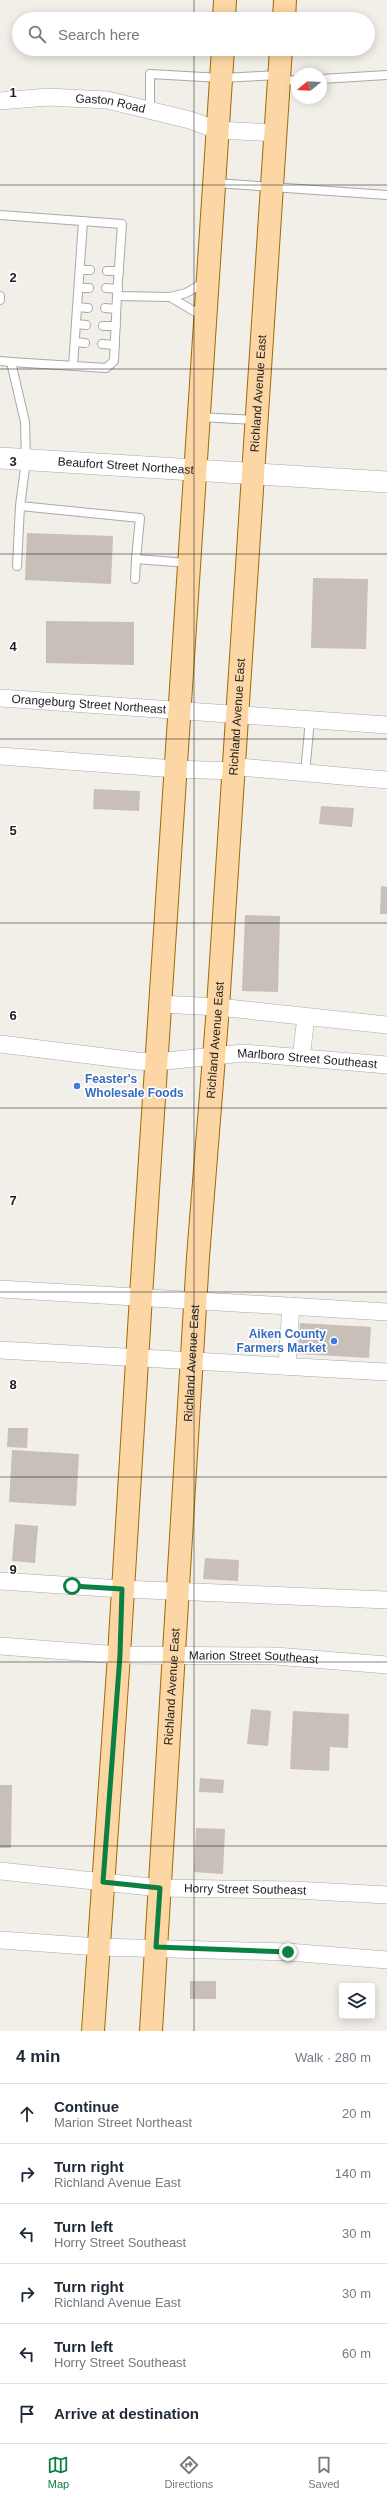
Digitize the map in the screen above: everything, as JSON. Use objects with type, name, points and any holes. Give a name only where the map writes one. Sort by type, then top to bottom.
[{"type":"main road","points":[[224,12],[225,0]]},
{"type":"main road","points":[[284,12],[285,0]]},
{"type":"main road","points":[[93,2031],[120,1655],[122,1589],[212,183],[222,56]]},
{"type":"main road","name":"Richland Avenue East","points":[[151,2031],[192,1361],[218,1007],[252,474],[258,420],[277,133],[285,78],[282,56]]},
{"type":"street","name":"Gaston Road","points":[[0,101],[48,97],[107,100],[150,110],[217,130],[277,133]]},
{"type":"street","name":"Beaufort Street Northeast","points":[[0,458],[387,482]]},
{"type":"street","name":"Orangeburg Street Northeast","points":[[0,698],[387,725]]},
{"type":"street","points":[[0,756],[175,769],[234,770],[239,767],[387,780]]},
{"type":"street","points":[[160,1004],[218,1007],[387,1025]]},
{"type":"street","points":[[301,1058],[306,1017]]},
{"type":"street","name":"Marlboro Street Southeast","points":[[0,1044],[156,1062],[244,1053],[387,1065]]},
{"type":"street","points":[[0,1288],[387,1312]]},
{"type":"street","points":[[287,1366],[291,1306]]},
{"type":"street","points":[[0,1350],[387,1372]]},
{"type":"street","points":[[0,1581],[122,1589],[178,1590],[387,1600]]},
{"type":"street","name":"Marion Street Southeast","points":[[0,1646],[120,1655],[275,1656],[387,1665]]},
{"type":"street","name":"Horry Street Southeast","points":[[0,1871],[160,1888],[296,1890],[387,1896]]},
{"type":"street","points":[[0,1940],[99,1947],[156,1947],[288,1952],[387,1960]]},
{"type":"lane","points":[[150,110],[150,74],[221,78],[285,78]]},
{"type":"lane","points":[[327,79],[387,75]]},
{"type":"lane","points":[[212,183],[387,195]]},
{"type":"lane","points":[[0,215],[122,224],[114,361],[106,368],[0,361]]},
{"type":"lane","points":[[73,366],[83,221]]},
{"type":"lane","points":[[80,270],[90,270]]},
{"type":"lane","points":[[107,271],[119,271]]},
{"type":"lane","points":[[170,298],[186,293],[206,282]]},
{"type":"lane","points":[[79,288],[89,288]]},
{"type":"lane","points":[[106,288],[117,292],[170,298],[204,317]]},
{"type":"lane","points":[[78,307],[88,308]]},
{"type":"lane","points":[[105,308],[116,309]]},
{"type":"lane","points":[[76,324],[86,325]]},
{"type":"lane","points":[[103,326],[116,326]]},
{"type":"lane","points":[[75,342],[85,343]]},
{"type":"lane","points":[[102,344],[115,345]]},
{"type":"lane","points":[[11,362],[25,422],[26,460],[20,506],[17,566]]},
{"type":"lane","points":[[197,417],[258,420]]},
{"type":"lane","points":[[20,506],[140,518],[135,579]]},
{"type":"lane","points":[[136,558],[188,563]]},
{"type":"lane","points":[[305,773],[310,720]]},
{"type":"building","points":[[27,533],[113,536],[111,584],[25,580]]},
{"type":"building","points":[[313,578],[368,579],[366,649],[311,648]]},
{"type":"building","points":[[46,621],[134,622],[134,665],[46,663]]},
{"type":"building","points":[[94,789],[140,791],[139,811],[93,809]]},
{"type":"building","points":[[321,806],[354,808],[352,827],[319,824]]},
{"type":"building","points":[[381,886],[387,887],[387,914],[380,914]]},
{"type":"building","points":[[245,915],[280,916],[278,992],[242,991]]},
{"type":"building","name":"Aiken County Farmers Market","points":[[300,1323],[371,1327],[369,1358],[298,1354]]},
{"type":"building","points":[[8,1428],[28,1428],[27,1448],[7,1447]]},
{"type":"building","points":[[12,1450],[79,1454],[76,1506],[9,1502]]},
{"type":"building","points":[[15,1524],[38,1526],[35,1563],[12,1561]]},
{"type":"building","points":[[205,1558],[239,1560],[238,1581],[203,1579]]},
{"type":"building","points":[[251,1709],[271,1711],[268,1746],[247,1744]]},
{"type":"building","points":[[293,1711],[349,1714],[348,1748],[330,1747],[329,1771],[290,1769]]},
{"type":"building","points":[[200,1778],[224,1780],[223,1793],[199,1792]]},
{"type":"building","points":[[0,1785],[12,1785],[11,1848],[0,1848]]},
{"type":"building","points":[[196,1828],[225,1829],[223,1874],[194,1872]]},
{"type":"building","points":[[190,1981],[216,1981],[216,1999],[190,1999]]},
{"type":"place","name":"Feaster's Wholesale Foods","points":[[77,1086]]},
{"type":"place","name":"Aiken County Farmers Market","points":[[334,1341]]},
{"type":"route","points":[[72,1586],[122,1589],[120,1655],[103,1882],[160,1888],[156,1947],[288,1952]]}]
